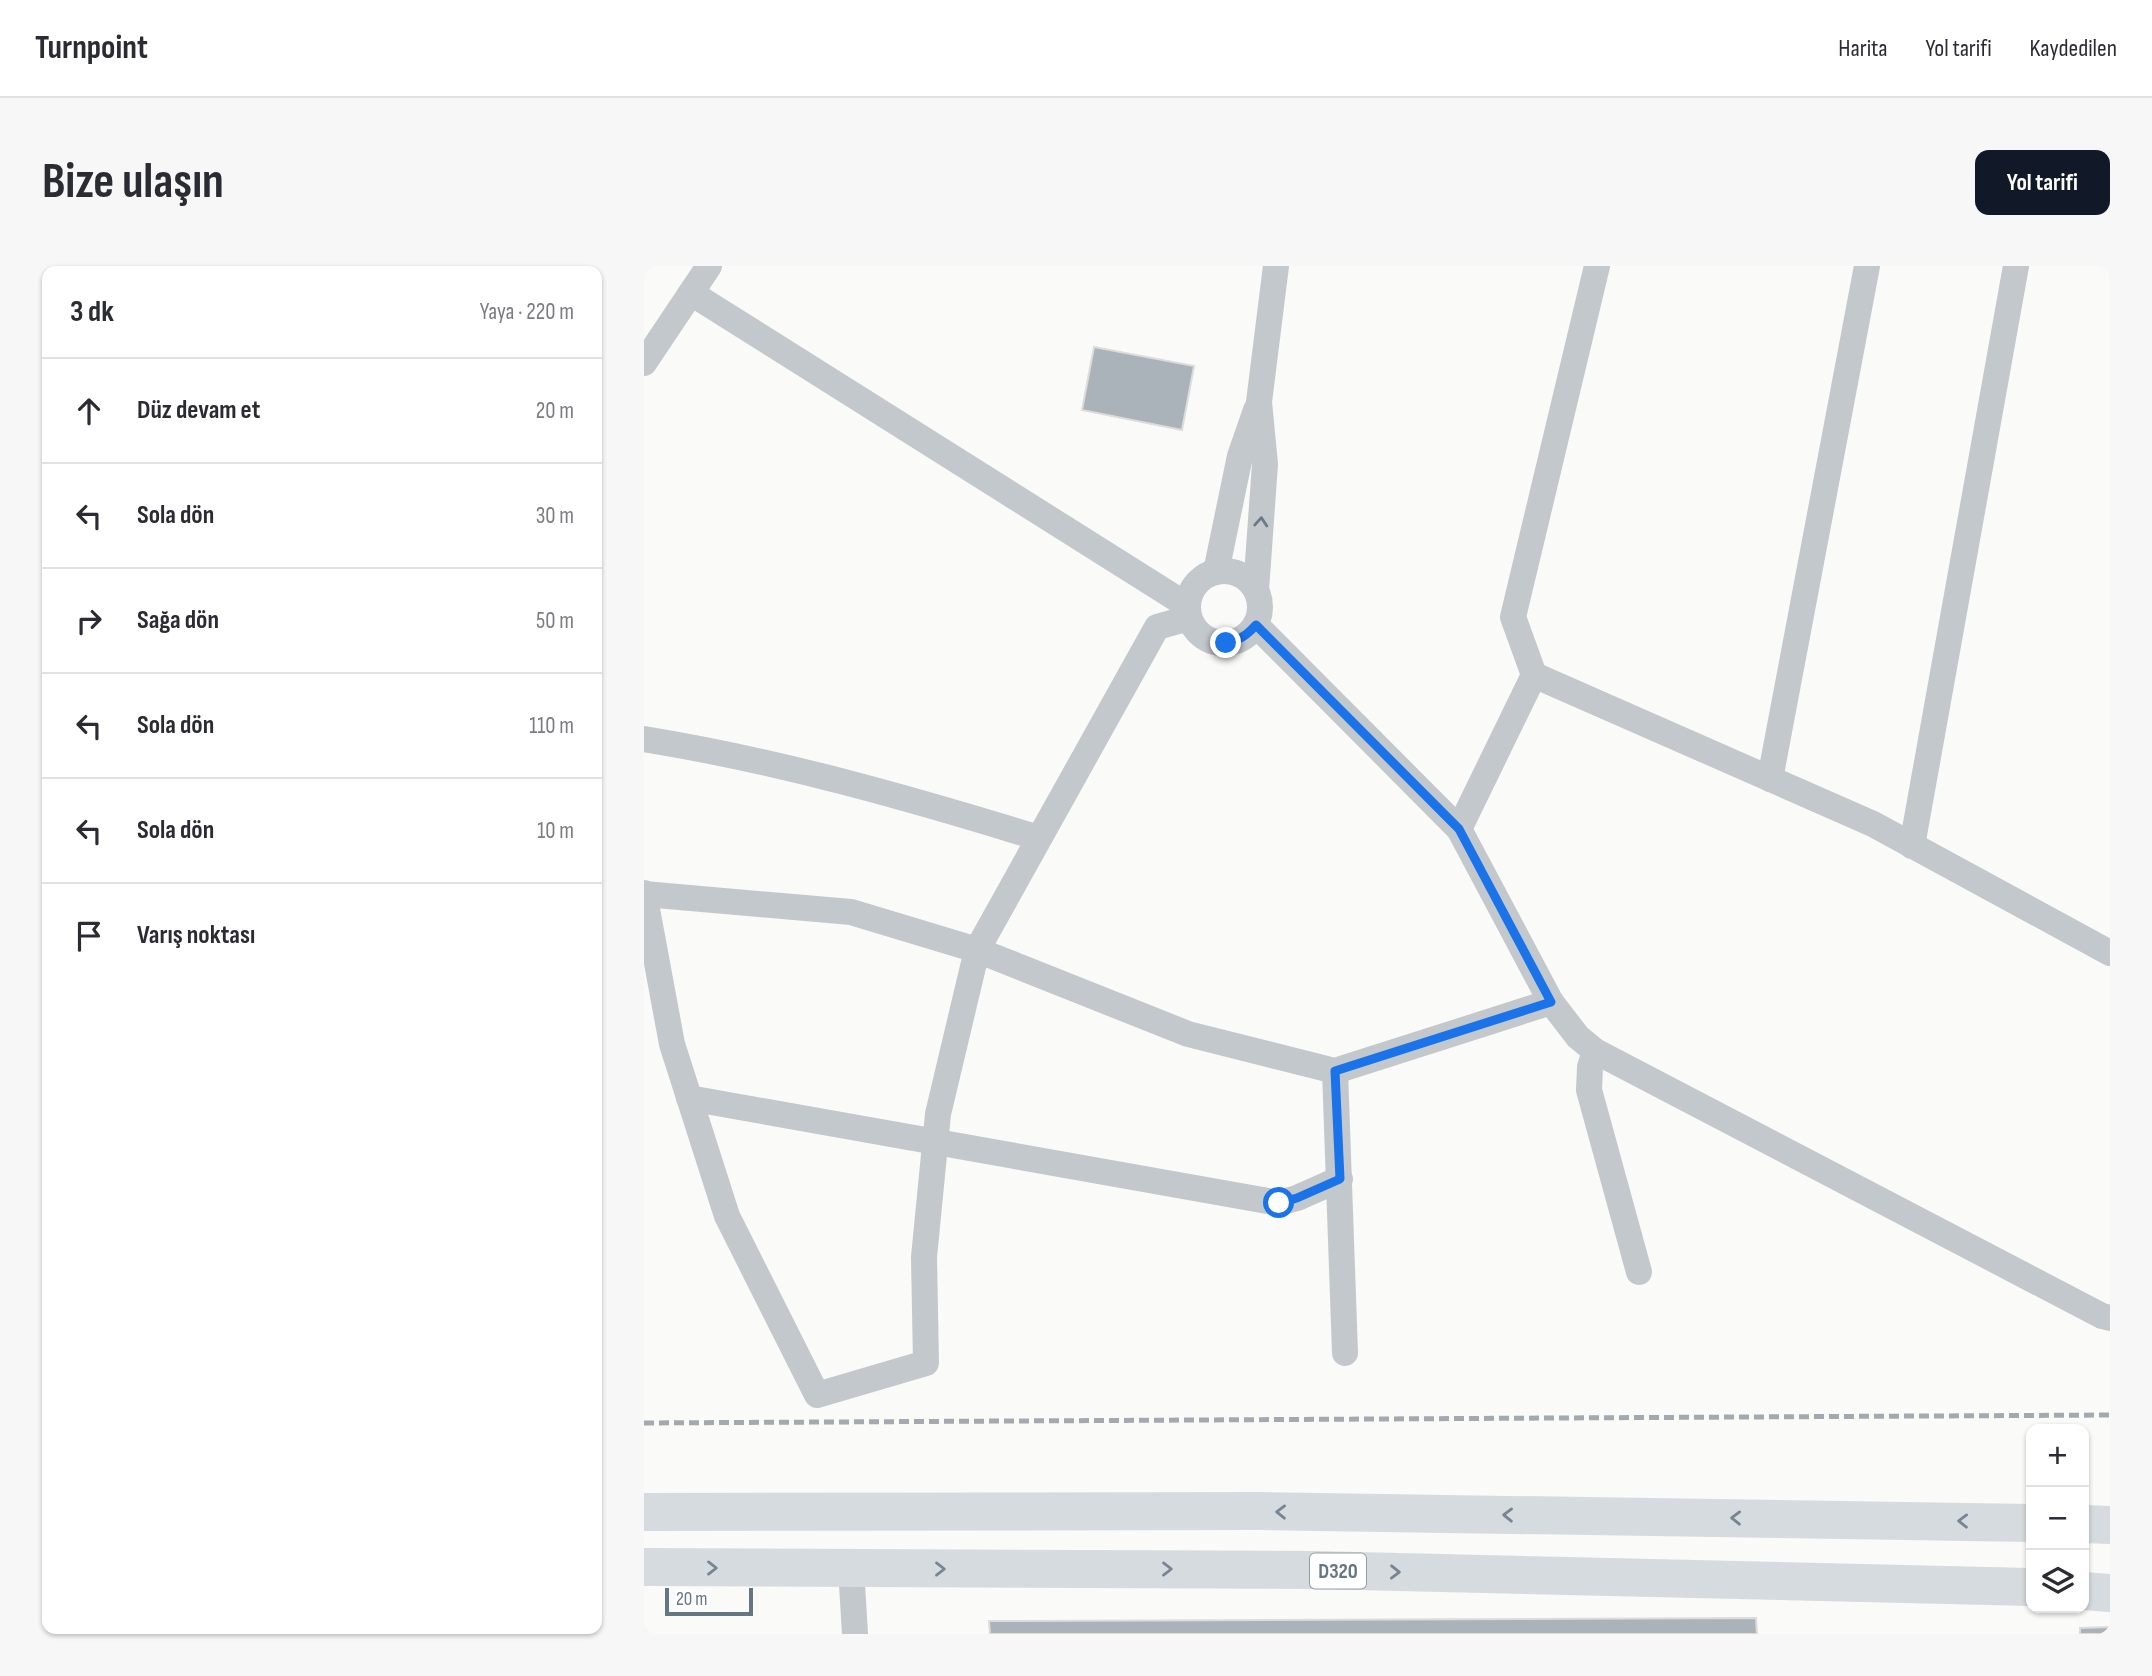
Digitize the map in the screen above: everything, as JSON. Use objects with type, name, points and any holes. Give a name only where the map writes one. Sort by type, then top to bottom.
[{"type":"highway","points":[[644,1512],[1260,1511],[2026,1523]]},
{"type":"highway","points":[[2089,1524],[2110,1525]]},
{"type":"highway","name":"D320","points":[[644,1567],[1315,1570],[2026,1587]]},
{"type":"highway","points":[[2089,1591],[2110,1592]]},
{"type":"street","points":[[644,363],[709,266]]},
{"type":"street","points":[[1216,572],[1240,456],[1259,402],[1276,266]]},
{"type":"street","points":[[1459,829],[1534,675],[1513,617],[1597,266]]},
{"type":"street","points":[[1770,779],[1867,266]]},
{"type":"street","points":[[1912,846],[2016,266]]},
{"type":"street","points":[[691,293],[1188,612]]},
{"type":"street","points":[[1256,590],[1265,464],[1259,402]]},
{"type":"street","points":[[1228,571],[1249,581],[1260,602],[1256,625],[1238,640],[1226,643],[1203,637],[1195,629],[1188,612],[1190,594],[1196,584],[1205,576],[1216,572],[1228,571]]},
{"type":"street","points":[[1188,612],[1157,627],[976,950],[938,1114],[924,1257],[926,1363],[817,1395],[727,1216],[672,1044],[644,894],[851,912],[976,950],[1188,1034],[1335,1071],[1551,1002]]},
{"type":"street","points":[[1256,625],[1459,829],[1551,1002],[1578,1037],[1595,1051],[2110,1318]]},
{"type":"street","points":[[1534,675],[1873,824],[2110,953]]},
{"type":"street","points":[[644,739],[706,749],[883,791],[1040,838]]},
{"type":"street","points":[[1595,1051],[1590,1067],[1589,1090],[1639,1272]]},
{"type":"street","points":[[1335,1071],[1345,1353]]},
{"type":"street","points":[[690,1098],[1279,1203],[1340,1179]]},
{"type":"street","points":[[851,1568],[855,1634]]},
{"type":"building","points":[[1094,347],[1194,366],[1182,430],[1082,410]]},
{"type":"building","points":[[1756,1618],[1757,1634],[990,1634],[989,1621]]},
{"type":"building","points":[[2110,1627],[2110,1634],[2080,1634],[2080,1628]]},
{"type":"railway","points":[[644,1423],[2110,1415]]},
{"type":"route","points":[[1226,643],[1248,634],[1256,625],[1459,829],[1551,1002],[1335,1071],[1340,1179],[1279,1203]]}]
